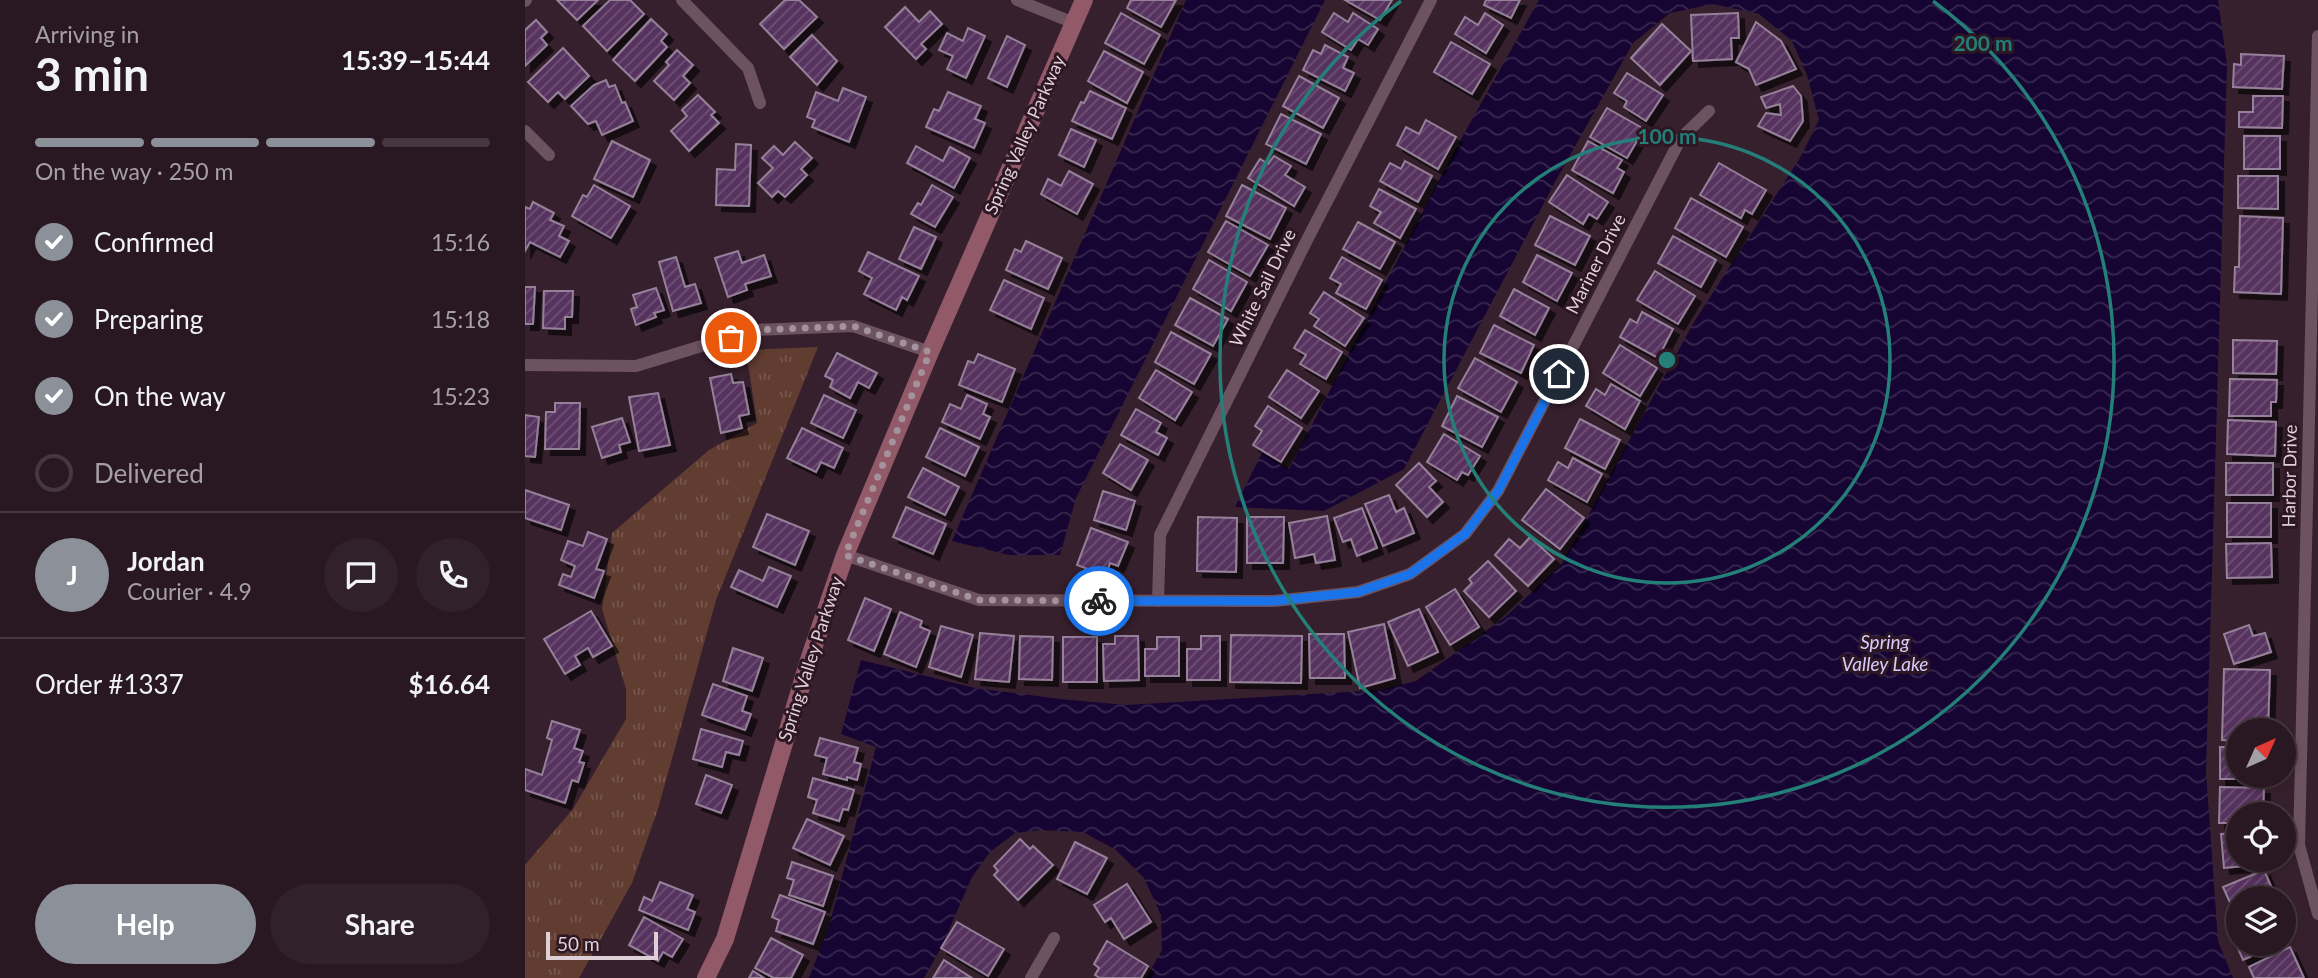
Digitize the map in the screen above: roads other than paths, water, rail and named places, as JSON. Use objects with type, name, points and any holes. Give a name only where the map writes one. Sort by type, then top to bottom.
[{"type":"street","points":[[682,0],[748,68],[760,103]]},
{"type":"street","points":[[1017,0],[1074,23]]},
{"type":"street","name":"Spring Valley Parkway","points":[[706,978],[725,939],[809,660],[845,555],[930,352],[1084,0]]},
{"type":"street","name":"White Sail Drive","points":[[1158,601],[1160,535],[1307,240],[1431,0]]},
{"type":"street","name":"Harbor Drive","points":[[2318,36],[2299,845],[2318,914]]},
{"type":"street","name":"Mariner Drive","points":[[845,555],[979,600],[1274,601],[1358,592],[1410,574],[1465,534],[1498,491],[1681,138],[1709,111]]},
{"type":"street","points":[[525,131],[548,155]]},
{"type":"street","points":[[525,365],[636,366],[754,330],[853,326],[930,352]]},
{"type":"street","points":[[1031,978],[1054,938]]},
{"type":"water","points":[[1186,0],[1325,0],[1076,498],[1060,555],[1009,555],[952,541]]},
{"type":"water","name":"Spring Valley Lake","points":[[1539,0],[2218,0],[2227,64],[2206,772],[2218,941],[2233,978],[1146,978],[1162,950],[1161,915],[1144,878],[1116,850],[1083,832],[1039,830],[1015,833],[990,852],[972,877],[942,946],[924,978],[809,978],[829,926],[876,747],[841,734],[861,660],[975,688],[1126,705],[1380,690],[1416,681],[1504,618],[1561,565],[1694,322],[1800,158],[1819,120],[1807,75],[1792,41],[1759,14],[1713,4],[1670,13],[1633,43],[1555,182],[1404,469],[1324,511],[1235,507],[1263,451],[1289,469],[1451,157]]}]
